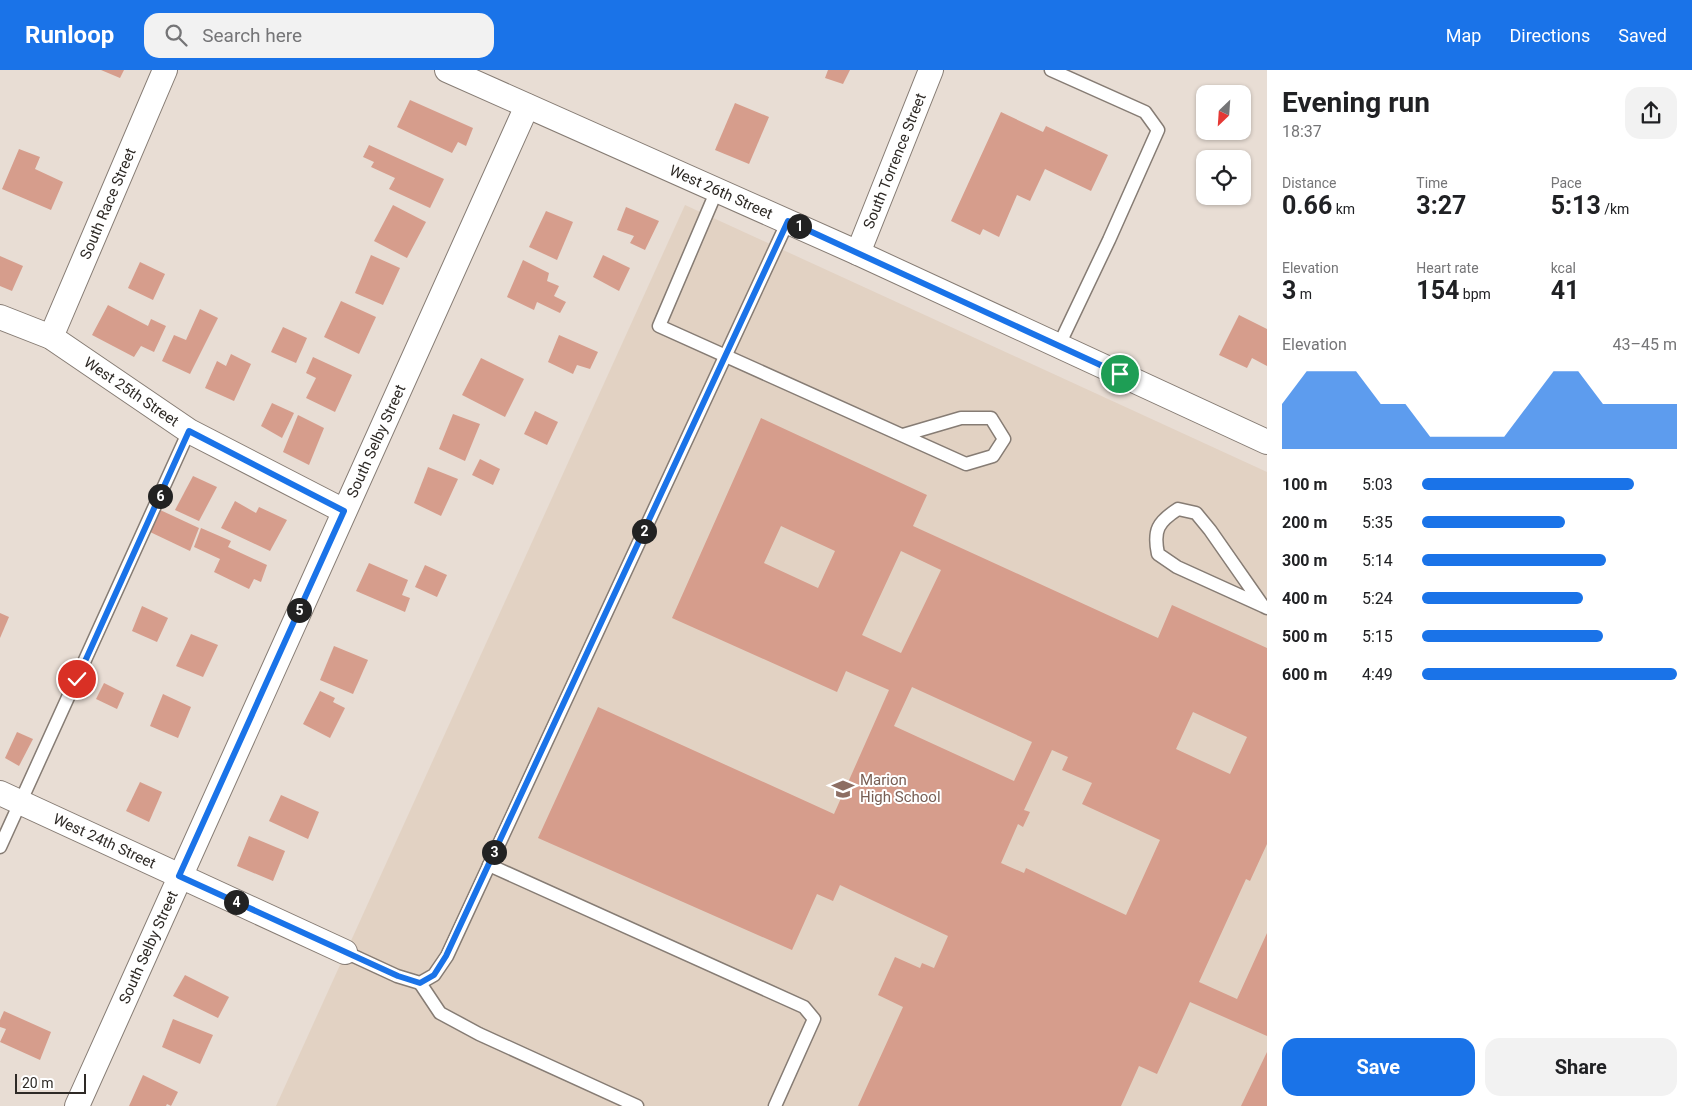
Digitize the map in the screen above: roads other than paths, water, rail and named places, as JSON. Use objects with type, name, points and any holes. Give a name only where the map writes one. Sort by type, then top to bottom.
[{"type":"street","name":"South Race Street","points":[[51,337],[165,70]]},
{"type":"street","name":"West 26th Street","points":[[447,70],[788,221],[1267,442]]},
{"type":"street","name":"South Torrence Street","points":[[858,253],[931,70]]},
{"type":"street","name":"South Selby Street","points":[[77,1106],[527,106]]},
{"type":"street","name":"West 25th Street","points":[[0,317],[51,337],[189,431],[344,511]]},
{"type":"street","name":"West 24th Street","points":[[10,798],[345,952]]},
{"type":"lane","points":[[1051,70],[1145,112],[1158,130],[1059,345]]},
{"type":"lane","points":[[717,190],[659,326],[966,464],[993,456],[1004,439],[990,418],[961,418],[903,435]]},
{"type":"lane","points":[[420,983],[434,975],[446,956],[788,221]]},
{"type":"lane","points":[[0,847],[10,798],[189,431]]},
{"type":"lane","points":[[1178,509],[1196,513],[1265,607],[1177,567],[1158,554],[1155,538],[1163,519],[1178,509]]},
{"type":"lane","points":[[488,865],[804,1007],[814,1019],[775,1106]]},
{"type":"lane","points":[[345,952],[398,976],[420,983],[440,1013],[479,1034],[637,1106]]},
{"type":"place","name":"Marion High School","points":[[843,789]]}]
